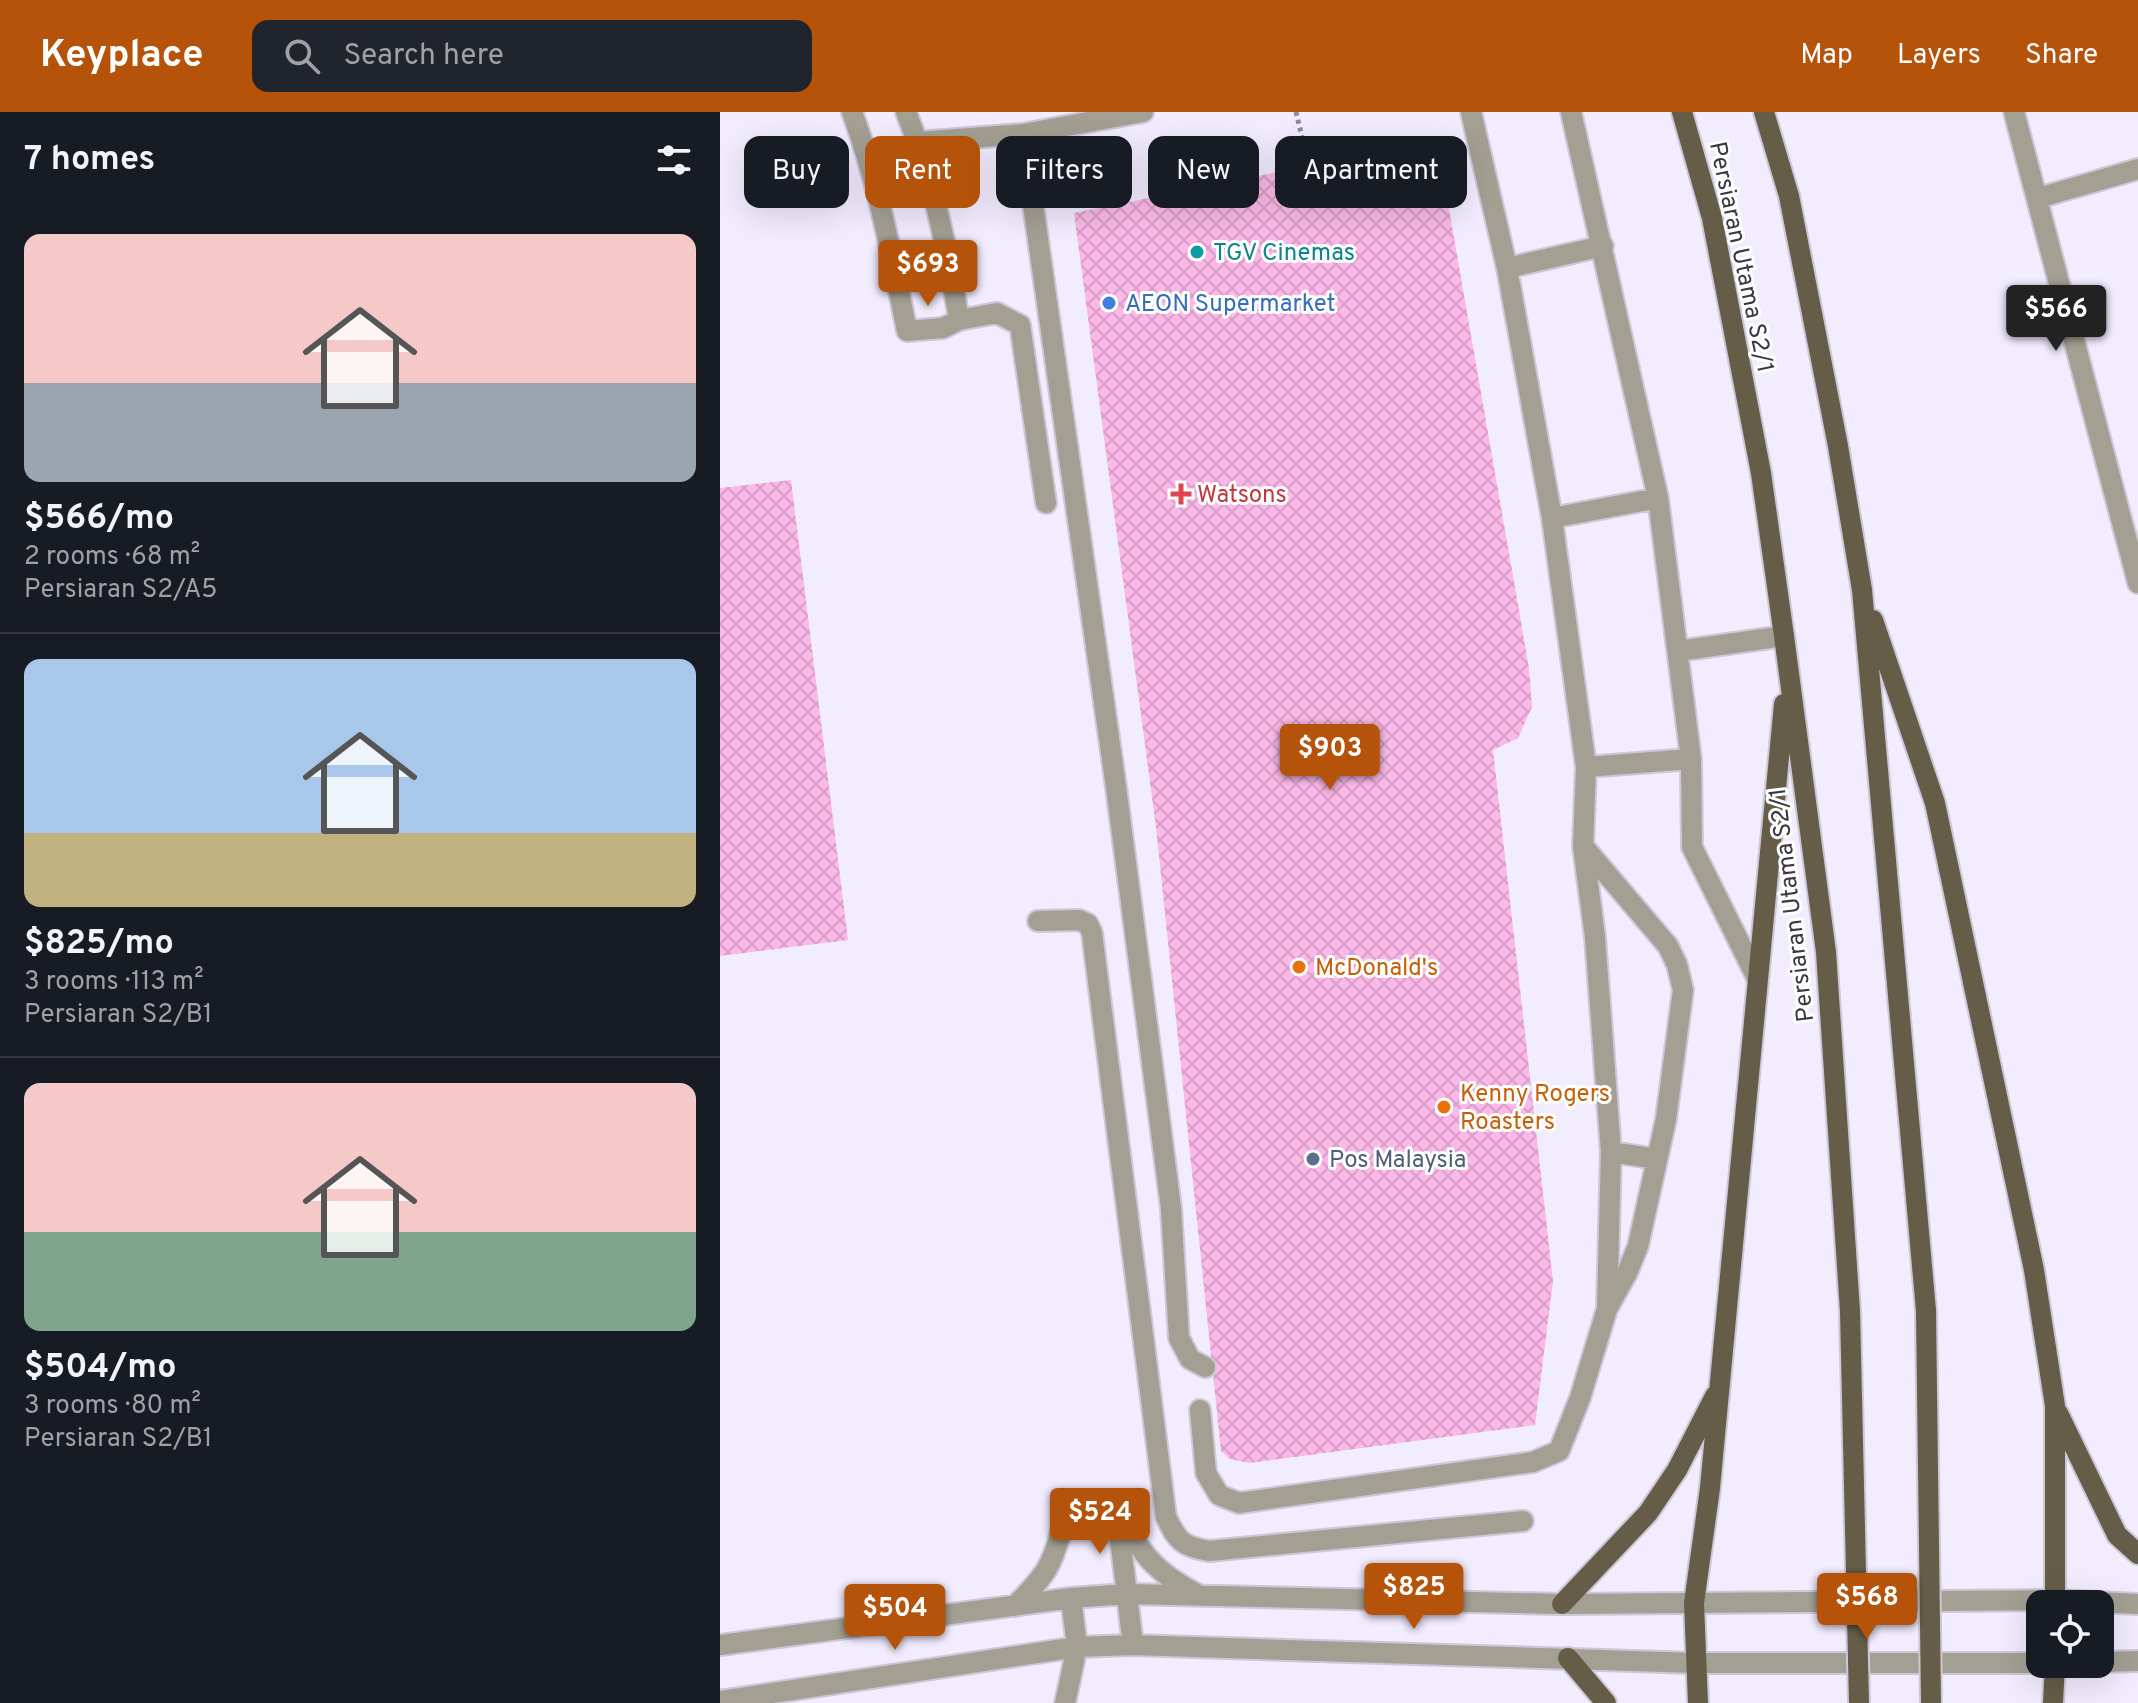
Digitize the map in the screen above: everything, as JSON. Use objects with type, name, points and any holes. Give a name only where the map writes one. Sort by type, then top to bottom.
[{"type":"main road","name":"Persiaran Utama S2/1","points":[[1682,112],[1712,218],[1761,473],[1826,952],[1850,1311],[1859,1703]]},
{"type":"main road","points":[[1764,112],[1789,196],[1838,446],[1862,590],[1926,1311],[1931,1703]]},
{"type":"main road","points":[[1862,590],[1935,803],[2034,1270],[2055,1406],[2055,1590]]},
{"type":"main road","points":[[1698,1703],[1694,1603],[1710,1488],[1787,670]]},
{"type":"main road","points":[[1562,1604],[1648,1513],[1677,1470],[1719,1388]]},
{"type":"main road","points":[[2055,1406],[2117,1535],[2138,1554]]},
{"type":"main road","points":[[1568,1658],[1606,1703]]},
{"type":"main road","points":[[2053,1703],[2054,1678]]},
{"type":"street","points":[[852,112],[893,261],[907,331],[943,328],[959,320],[997,313],[1020,325],[1046,503]]},
{"type":"street","points":[[906,112],[916,136]]},
{"type":"street","points":[[980,137],[1023,134],[1081,118],[1143,112]]},
{"type":"street","points":[[1471,112],[1507,268],[1552,518],[1586,767],[1583,846],[1595,937],[1611,1152],[1607,1309]]},
{"type":"street","points":[[1571,112],[1658,498],[1691,759],[1692,847],[1757,978]]},
{"type":"street","points":[[2014,112],[2138,583]]},
{"type":"street","points":[[1023,134],[1159,1114],[1171,1208],[1179,1338],[1190,1359],[1205,1367]]},
{"type":"street","points":[[2038,198],[2138,169]]},
{"type":"street","points":[[937,208],[945,236],[959,320]]},
{"type":"street","points":[[1507,268],[1603,246]]},
{"type":"street","points":[[1552,518],[1658,498]]},
{"type":"street","points":[[1678,651],[1784,636]]},
{"type":"street","points":[[1586,767],[1691,759]]},
{"type":"street","points":[[1200,1410],[1206,1473],[1219,1495],[1239,1503],[1533,1462],[1559,1451],[1580,1398],[1607,1309],[1638,1246],[1666,1119],[1683,990],[1668,946],[1583,846]]},
{"type":"street","points":[[1038,921],[1079,920],[1088,924],[1092,933],[1166,1517],[1176,1538],[1189,1547],[1209,1551],[1523,1521]]},
{"type":"street","points":[[1611,1152],[1657,1159]]},
{"type":"street","points":[[1133,1645],[1117,1513],[1140,1550],[1157,1570],[1201,1596]]},
{"type":"street","points":[[1015,1606],[1050,1567],[1063,1524]]},
{"type":"street","points":[[720,1645],[1071,1598],[1127,1594],[1562,1604],[2026,1602]]},
{"type":"street","points":[[1065,1703],[1077,1647],[1071,1598]]},
{"type":"street","points":[[2114,1603],[2138,1604]]},
{"type":"street","points":[[720,1701],[1077,1647],[1133,1645],[1695,1663],[2026,1663]]},
{"type":"street","points":[[2114,1662],[2138,1661]]},
{"type":"path","points":[[1296,112],[1302,136]]},
{"type":"building","points":[[1275,173],[1275,208],[1449,208],[1529,668],[1532,707],[1518,738],[1493,750],[1553,1281],[1535,1425],[1249,1463],[1230,1459],[1221,1451],[1156,827],[1074,213],[1099,208],[1132,208],[1132,201],[1148,198],[1148,208],[1259,208],[1259,176]]},
{"type":"building","points":[[791,480],[848,940],[720,956],[720,488]]},
{"type":"place","name":"TGV Cinemas","points":[[1197,252]]},
{"type":"place","name":"AEON Supermarket","points":[[1109,303]]},
{"type":"place","name":"Watsons","points":[[1181,494]]},
{"type":"place","name":"McDonald's","points":[[1299,967]]},
{"type":"place","name":"Kenny Rogers Roasters","points":[[1444,1107]]},
{"type":"place","name":"Pos Malaysia","points":[[1313,1159]]}]
